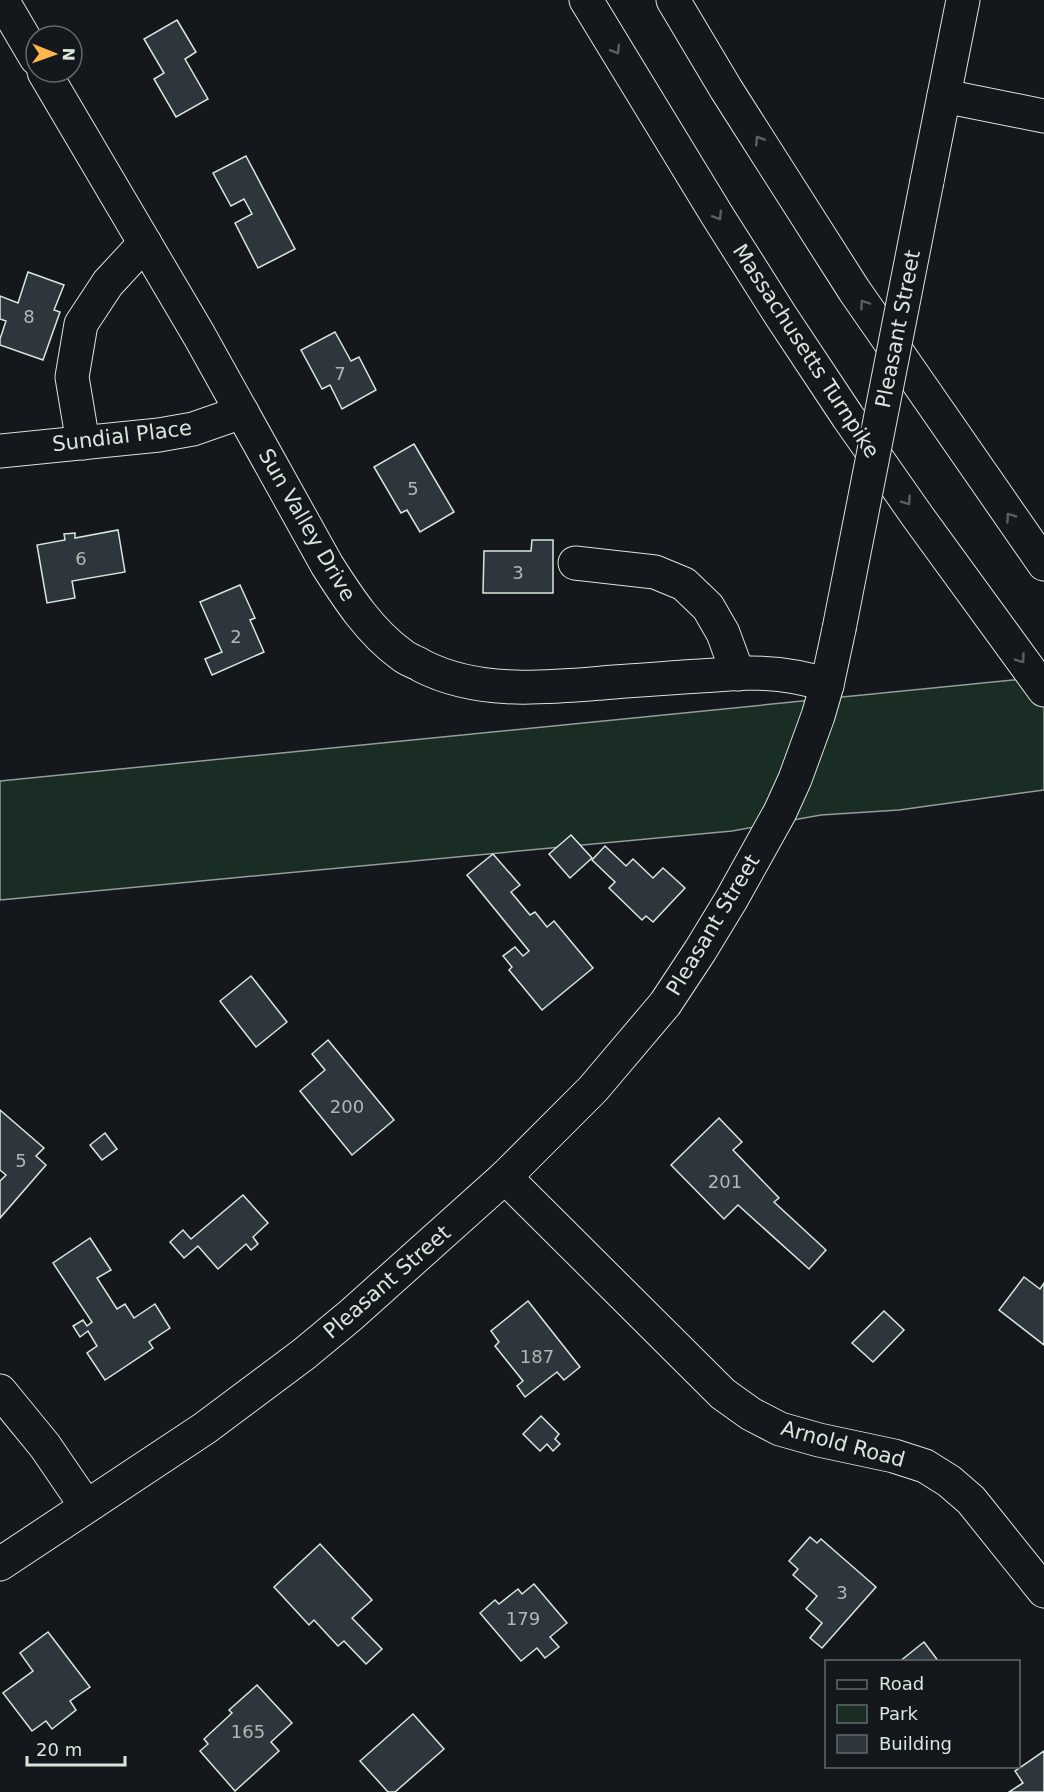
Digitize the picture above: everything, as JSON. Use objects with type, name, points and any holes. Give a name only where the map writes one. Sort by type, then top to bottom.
[{"type":"main road","points":[[2,0],[24,38]]},
{"type":"main road","name":"Massachusetts Turnpike","points":[[586,0],[705,196],[842,408],[1044,690]]},
{"type":"main road","points":[[673,0],[854,290],[1044,564]]},
{"type":"main road","name":"Pleasant Street","points":[[0,1564],[205,1428],[304,1354],[351,1315],[505,1177],[553,1130],[623,1055],[665,1004],[700,951],[780,812],[807,748],[827,685],[963,0]]},
{"type":"main road","name":"Sun Valley Drive","points":[[51,84],[199,334],[327,565],[350,601],[402,656],[434,672],[470,683],[507,687],[543,688],[778,673],[802,677],[827,685]]},
{"type":"main road","points":[[944,96],[1044,116]]},
{"type":"main road","points":[[83,443],[72,377],[81,324],[108,283],[145,243]]},
{"type":"main road","name":"Sundial Place","points":[[0,450],[159,435],[193,429],[242,412]]},
{"type":"main road","points":[[575,563],[655,572],[684,584],[708,607],[723,633],[738,674]]},
{"type":"main road","name":"Arnold Road","points":[[505,1177],[723,1394],[751,1414],[780,1429],[894,1456],[925,1466],[949,1481],[971,1500],[1044,1591]]},
{"type":"main road","points":[[0,1391],[45,1446],[86,1506]]},
{"type":"green space","points":[[1044,677],[1044,790],[899,810],[821,815],[732,831],[0,900],[0,781]]},
{"type":"building","points":[[177,20],[196,52],[185,59],[208,99],[176,117],[154,79],[164,73],[144,39]]},
{"type":"building","points":[[246,156],[295,249],[258,268],[235,223],[252,214],[244,199],[231,206],[213,173]]},
{"type":"building","points":[[28,272],[64,285],[54,310],[60,312],[43,360],[0,345],[6,321],[0,319],[0,296],[18,303]]},
{"type":"building","points":[[335,332],[351,361],[359,357],[376,390],[342,409],[330,385],[322,389],[301,350]]},
{"type":"building","points":[[414,444],[454,512],[420,532],[407,510],[401,513],[374,467]]},
{"type":"building","points":[[118,530],[125,572],[72,581],[75,598],[47,603],[37,545],[65,540],[64,534],[75,533],[75,538]]},
{"type":"building","points":[[532,540],[553,540],[553,593],[483,593],[484,551],[531,551]]},
{"type":"building","points":[[240,585],[255,618],[250,620],[264,652],[212,675],[205,659],[222,652],[200,602]]},
{"type":"building","points":[[571,835],[592,858],[570,878],[549,854]]},
{"type":"building","points":[[605,846],[626,866],[633,859],[653,878],[663,868],[685,888],[653,922],[646,916],[642,920],[609,888],[615,882],[592,860]]},
{"type":"building","points":[[493,854],[520,885],[511,892],[530,915],[535,912],[547,927],[554,921],[593,968],[542,1010],[509,970],[512,967],[503,956],[515,947],[523,956],[529,951],[467,875]]},
{"type":"building","points":[[251,976],[287,1022],[256,1047],[220,1001]]},
{"type":"building","points":[[328,1040],[394,1120],[352,1155],[300,1091],[325,1070],[312,1054]]},
{"type":"building","points":[[0,1110],[44,1148],[36,1156],[46,1165],[0,1218],[0,1181],[6,1175],[0,1170]]},
{"type":"building","points":[[719,1118],[742,1142],[733,1150],[779,1198],[774,1202],[826,1250],[809,1269],[738,1205],[724,1219],[671,1165]]},
{"type":"building","points":[[105,1133],[117,1149],[102,1160],[90,1145]]},
{"type":"building","points":[[243,1195],[268,1223],[253,1237],[258,1244],[251,1250],[246,1244],[218,1269],[198,1246],[184,1258],[170,1242],[183,1230],[191,1239]]},
{"type":"building","points":[[90,1238],[111,1270],[97,1278],[117,1309],[125,1304],[134,1318],[155,1304],[170,1328],[149,1342],[153,1348],[105,1380],[87,1353],[97,1346],[88,1331],[80,1337],[73,1326],[83,1320],[87,1326],[92,1322],[53,1263]]},
{"type":"building","points":[[1024,1277],[1040,1289],[1044,1283],[1044,1345],[999,1310]]},
{"type":"building","points":[[528,1301],[580,1367],[564,1380],[557,1372],[525,1397],[517,1386],[523,1381],[495,1346],[499,1342],[491,1331]]},
{"type":"building","points":[[884,1311],[904,1330],[873,1362],[852,1343]]},
{"type":"building","points":[[541,1416],[559,1434],[555,1439],[560,1444],[553,1451],[547,1444],[540,1451],[523,1434]]},
{"type":"building","points":[[810,1537],[817,1543],[821,1539],[876,1587],[822,1648],[810,1638],[822,1623],[806,1609],[817,1596],[793,1575],[798,1569],[789,1561]]},
{"type":"building","points":[[320,1544],[372,1600],[352,1618],[382,1649],[366,1664],[344,1641],[338,1646],[314,1620],[309,1625],[274,1587]]},
{"type":"building","points":[[534,1584],[567,1623],[550,1637],[559,1647],[545,1658],[537,1648],[521,1661],[480,1613],[495,1600],[499,1604],[518,1589],[522,1594]]},
{"type":"building","points":[[48,1632],[90,1687],[70,1701],[76,1710],[52,1729],[46,1721],[32,1731],[3,1693],[33,1671],[20,1653]]},
{"type":"building","points":[[924,1642],[938,1660],[902,1660]]},
{"type":"building","points":[[257,1685],[292,1723],[271,1742],[279,1751],[235,1791],[200,1751],[208,1744],[204,1739],[232,1713],[229,1710]]},
{"type":"building","points":[[413,1714],[444,1749],[395,1792],[388,1792],[360,1761]]},
{"type":"building","points":[[1044,1751],[1044,1792],[1009,1792],[1023,1783],[1015,1771]]}]
